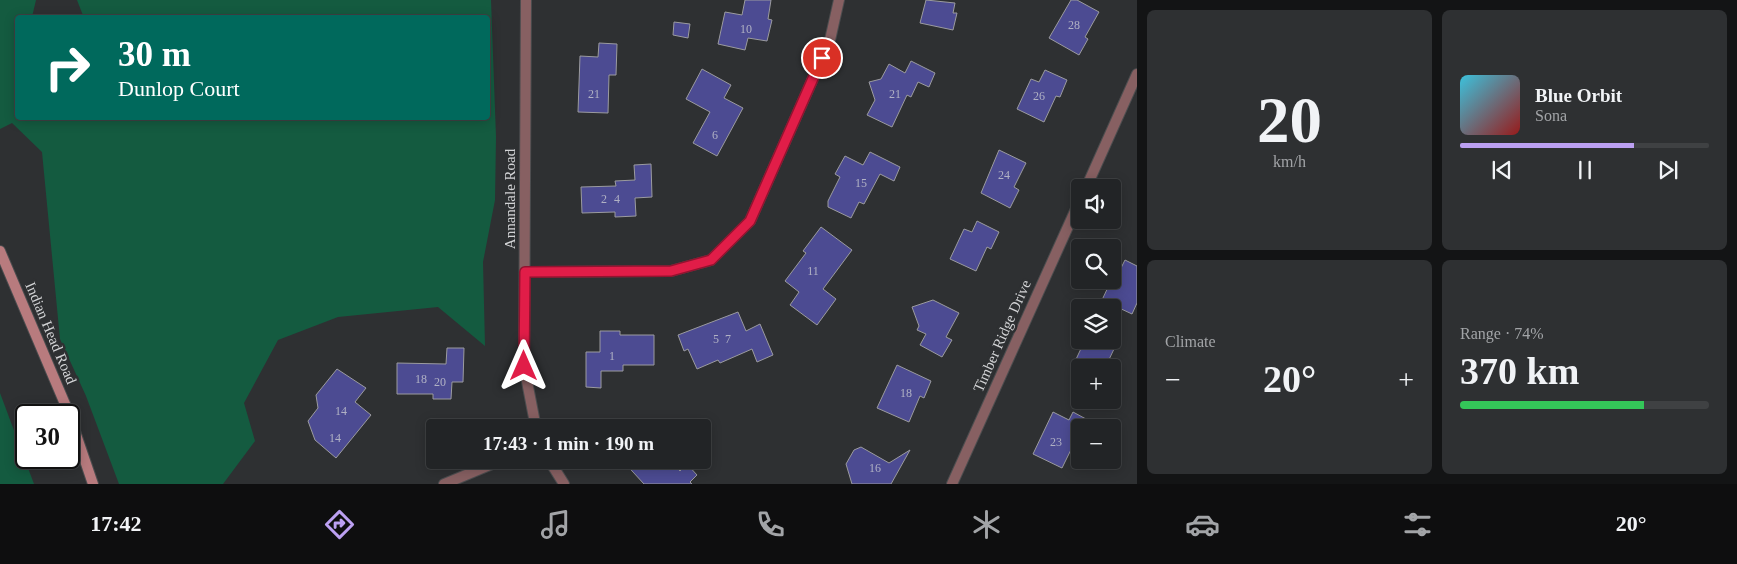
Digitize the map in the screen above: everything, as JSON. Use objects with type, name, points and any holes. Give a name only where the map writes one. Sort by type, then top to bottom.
[{"type":"main road","name":"Indian Head Road","points":[[0,251],[68,411],[94,484]]},
{"type":"street","name":"Annandale Road","points":[[526,0],[524,366],[534,419]]},
{"type":"street","points":[[525,272],[671,271],[711,260],[750,221],[830,40],[839,0]]},
{"type":"street","points":[[1090,179],[1137,74]]},
{"type":"street","name":"Timber Ridge Drive","points":[[952,484],[1071,220]]},
{"type":"street","points":[[444,484],[480,469]]},
{"type":"street","points":[[555,469],[564,484]]},
{"type":"green space","points":[[0,0],[36,0],[32,15],[15,15],[15,120],[490,120],[490,15],[83,15],[77,0],[491,0],[496,137],[495,200],[483,262],[485,346],[438,307],[338,317],[278,340],[244,403],[255,441],[223,484],[119,484],[86,396],[60,339],[42,152],[12,123],[0,129]]},
{"type":"green space","points":[[0,393],[15,433],[15,469],[28,469],[34,484],[0,484]]},
{"type":"building","points":[[745,0],[771,0],[768,19],[772,20],[767,41],[748,38],[745,50],[718,44],[725,12],[742,15]]},
{"type":"building","points":[[926,0],[955,3],[953,13],[957,13],[953,30],[920,23]]},
{"type":"building","points":[[1071,0],[1077,0],[1099,12],[1085,37],[1088,39],[1079,55],[1049,38]]},
{"type":"building","points":[[674,22],[690,24],[688,38],[673,35]]},
{"type":"building","points":[[599,43],[617,44],[616,75],[609,75],[608,113],[578,112],[580,56],[598,57]]},
{"type":"building","points":[[911,61],[935,73],[929,87],[918,82],[911,97],[907,95],[892,127],[867,115],[875,100],[869,82],[881,79],[889,64],[905,73]]},
{"type":"building","points":[[702,69],[731,85],[724,98],[743,108],[717,156],[693,143],[710,112],[686,99]]},
{"type":"building","points":[[1045,70],[1067,80],[1060,97],[1056,96],[1044,122],[1017,109],[1031,79],[1039,82]]},
{"type":"building","points":[[999,150],[1026,163],[1014,187],[1019,190],[1010,208],[981,193]]},
{"type":"building","points":[[870,152],[900,167],[894,181],[880,174],[864,204],[859,202],[851,218],[828,207],[828,201],[840,177],[835,174],[845,156],[863,165]]},
{"type":"building","points":[[651,164],[652,197],[635,198],[636,216],[615,217],[615,212],[582,213],[581,187],[616,186],[615,181],[635,180],[634,165]]},
{"type":"building","points":[[977,221],[999,232],[991,249],[987,247],[976,271],[950,259],[964,229],[972,232]]},
{"type":"building","points":[[821,227],[852,250],[823,289],[836,299],[817,325],[790,305],[799,292],[785,281],[806,253],[803,251]]},
{"type":"building","points":[[1125,260],[1137,266],[1137,303],[1132,314],[1121,309],[1121,299],[1102,299],[1107,289],[1121,289],[1121,268]]},
{"type":"building","points":[[933,300],[959,313],[946,337],[952,340],[942,357],[920,345],[926,334],[917,330],[919,326],[912,307]]},
{"type":"building","points":[[738,312],[746,331],[760,324],[773,355],[757,362],[752,349],[720,363],[718,360],[697,369],[688,349],[684,351],[678,335]]},
{"type":"building","points":[[600,331],[620,331],[620,335],[654,335],[654,365],[623,365],[623,371],[601,371],[601,388],[586,387],[586,352],[600,352]]},
{"type":"building","points":[[447,348],[464,348],[463,382],[452,382],[451,399],[433,399],[433,394],[397,394],[397,363],[446,364]]},
{"type":"building","points":[[1081,349],[1114,349],[1109,359],[1076,359]]},
{"type":"building","points":[[897,365],[931,381],[924,398],[920,396],[909,422],[877,408]]},
{"type":"building","points":[[337,369],[366,388],[355,402],[371,415],[336,458],[315,440],[308,421],[318,408],[316,395]]},
{"type":"building","points":[[1053,412],[1069,420],[1073,412],[1086,419],[1071,419],[1071,450],[1062,468],[1033,454]]},
{"type":"building","points":[[861,447],[889,463],[910,450],[891,484],[852,484],[846,464],[854,450]]},
{"type":"building","points":[[630,469],[678,469],[680,471],[682,469],[692,469],[697,475],[690,482],[692,484],[644,484]]},
{"type":"route","points":[[524,366],[525,272],[671,271],[711,260],[750,221],[822,58]]}]
